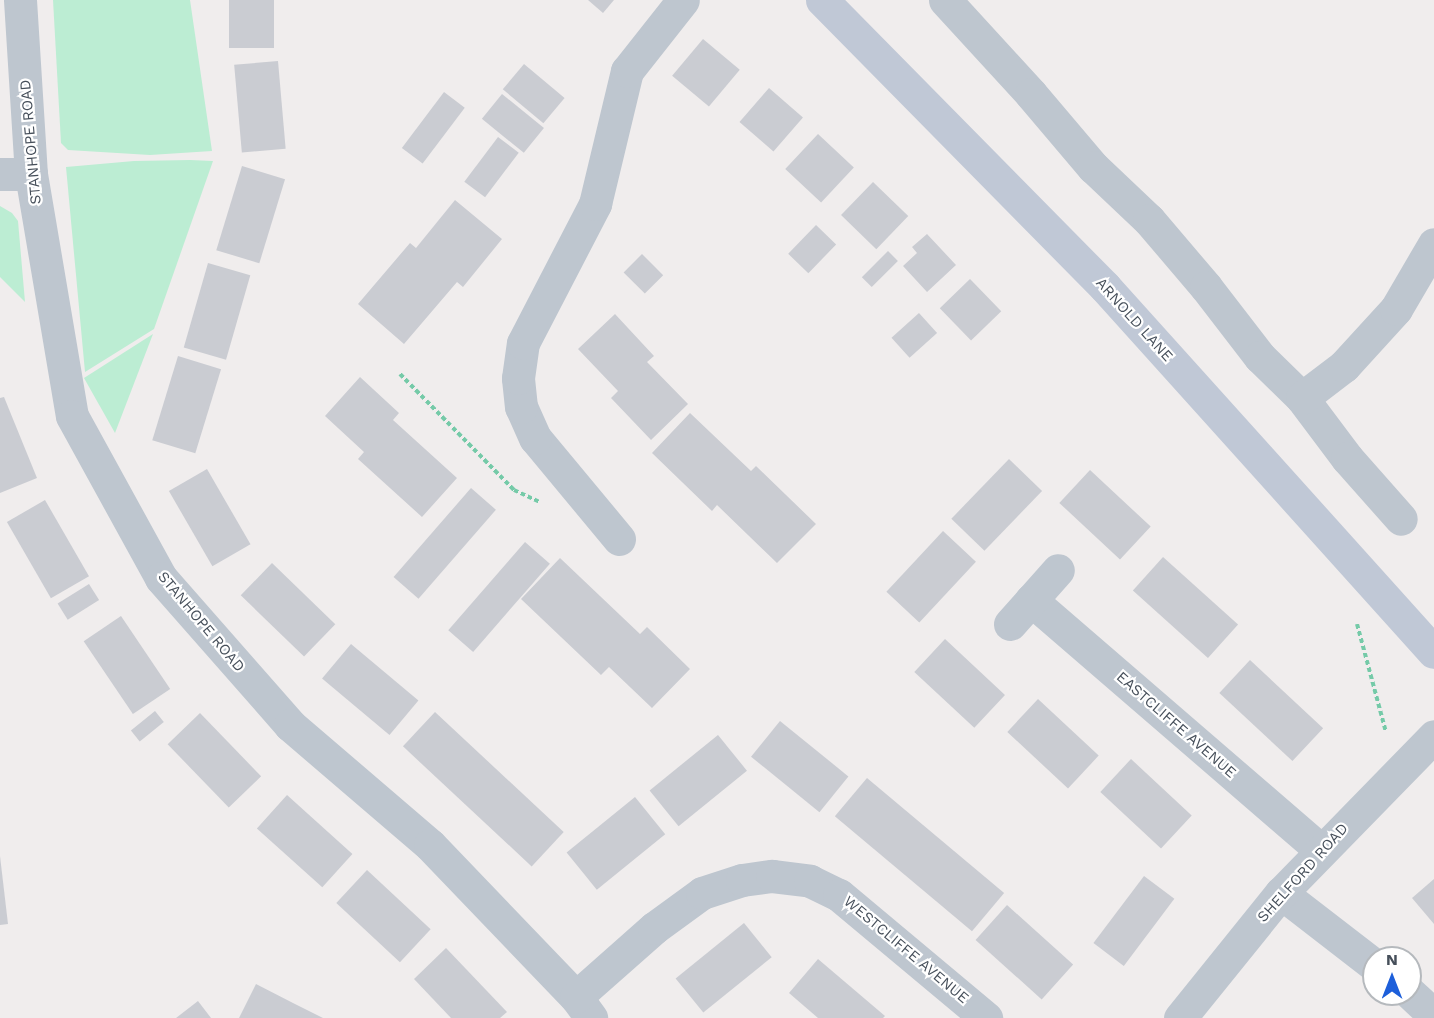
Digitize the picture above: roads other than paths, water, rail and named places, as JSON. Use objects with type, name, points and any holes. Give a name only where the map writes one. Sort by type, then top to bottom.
[{"type":"street","name":"STANHOPE ROAD","points":[[20,0],[16,174],[72,416],[161,578],[290,725],[430,845],[584,1008]]},
{"type":"street","points":[[619,539],[535,438],[522,407],[518,378],[523,343],[595,204],[627,71],[683,0]]},
{"type":"street","name":"ARNOLD LANE","points":[[822,0],[1105,287],[1434,652]]},
{"type":"street","points":[[945,0],[1093,166],[1149,220],[1206,287],[1260,357],[1302,398],[1347,458],[1401,519]]},
{"type":"street","points":[[1302,398],[1344,366],[1396,309],[1434,244]]},
{"type":"street","points":[[1010,624],[1058,570]]},
{"type":"street","name":"EASTCLIFFE AVENUE","points":[[1031,600],[1321,850]]},
{"type":"street","name":"SHELFORD ROAD","points":[[1180,1018],[1281,893],[1434,736]]},
{"type":"street","name":"WESTCLIFFE AVENUE","points":[[584,1008],[654,928],[702,893],[742,879],[772,876],[810,881],[839,895],[986,1018]]},
{"type":"street","points":[[1281,893],[1362,956]]},
{"type":"street","points":[[1422,1004],[1434,1015]]}]
